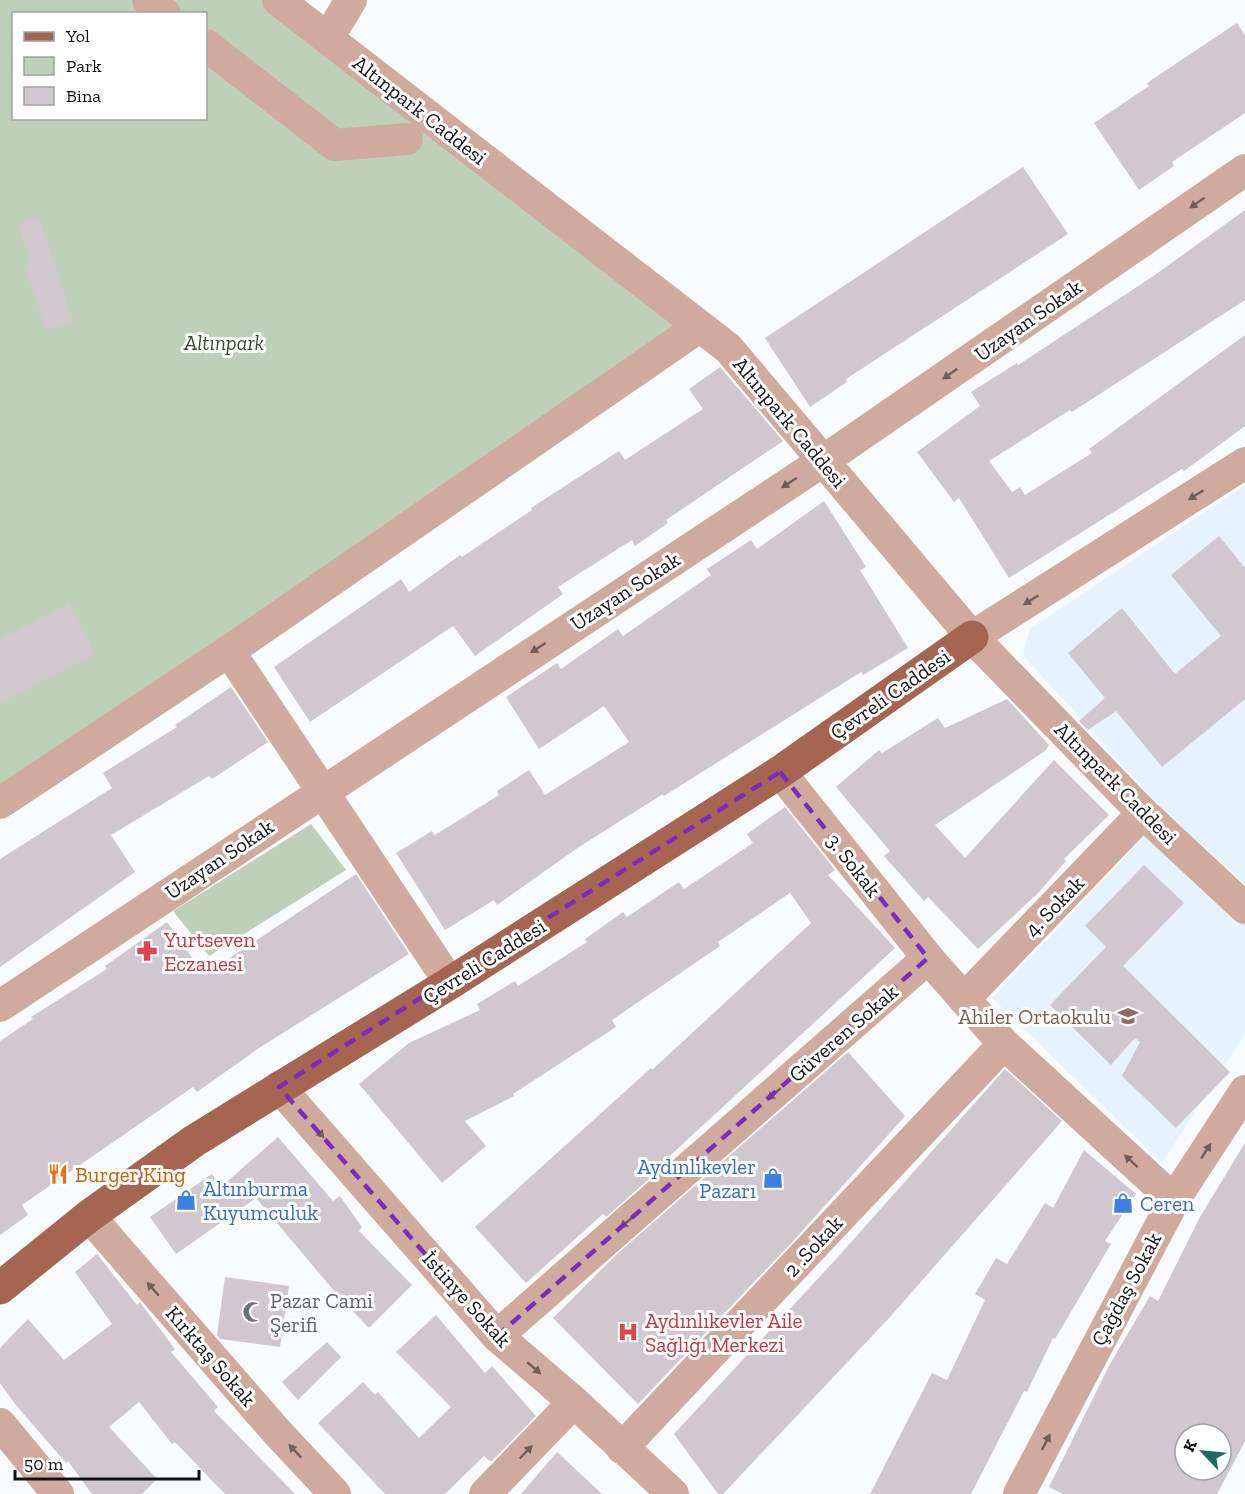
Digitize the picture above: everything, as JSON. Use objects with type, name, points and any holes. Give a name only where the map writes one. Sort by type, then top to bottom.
[{"type":"main road","name":"Çevreli Caddesi","points":[[0,1288],[89,1216],[194,1141],[450,983],[780,772],[972,637]]},
{"type":"street","points":[[148,0],[163,12]]},
{"type":"street","name":"Altınpark Caddesi","points":[[278,0],[728,348],[972,637],[1143,813],[1245,908]]},
{"type":"street","points":[[328,38],[351,0]]},
{"type":"street","points":[[207,46],[335,145],[407,138]]},
{"type":"street","name":"Uzayan Sokak","points":[[0,1006],[823,461],[1245,170]]},
{"type":"street","points":[[0,803],[229,651],[699,327]]},
{"type":"street","points":[[972,637],[1245,463]]},
{"type":"street","points":[[229,651],[450,983]]},
{"type":"street","name":"3. Sokak","points":[[780,772],[928,958]]},
{"type":"street","name":"4. Sokak","points":[[964,999],[1143,813]]},
{"type":"street","points":[[928,958],[1004,1044],[1174,1200]]},
{"type":"street","name":"Güveren Sokak","points":[[497,1336],[928,958]]},
{"type":"street","name":"2 .Sokak","points":[[622,1448],[1004,1044]]},
{"type":"street","name":"İstinye Sokak","points":[[279,1087],[497,1336],[574,1402],[673,1494]]},
{"type":"street","name":"Çağdaş Sokak","points":[[1019,1494],[1174,1200],[1245,1091]]},
{"type":"street","name":"Kırktaş Sokak","points":[[89,1216],[276,1431],[335,1494]]},
{"type":"street","points":[[485,1494],[574,1402]]},
{"type":"street","points":[[0,1424],[58,1494]]},
{"type":"highlighted area","points":[[780,772],[928,958],[497,1336],[279,1087]]},
{"type":"shaded area","points":[[1245,485],[1245,884],[1160,807],[1023,655],[1030,629]]},
{"type":"shaded area","name":"Ahiler Ortaokulu","points":[[1145,836],[1245,925],[1245,1034],[1162,1163],[992,998]]},
{"type":"green space","name":"Altınpark","points":[[0,0],[278,0],[699,327],[0,803]]},
{"type":"green space","points":[[311,824],[346,870],[209,956],[173,911]]},
{"type":"building","points":[[1237,23],[1245,35],[1245,113],[1172,162],[1174,166],[1139,190],[1094,123],[1149,86],[1147,83]]},
{"type":"building","points":[[1023,167],[1068,234],[846,379],[847,382],[810,407],[765,338]]},
{"type":"building","points":[[1245,210],[1245,300],[1072,412],[1070,410],[989,461],[1012,492],[1020,487],[1025,495],[1092,453],[1089,449],[1245,335],[1245,426],[1184,471],[1182,469],[1009,578],[959,498],[954,502],[917,452],[980,406],[971,392],[1017,363],[1018,365],[1152,277]]},
{"type":"building","points":[[39,217],[73,321],[46,330],[25,266],[31,264],[18,224]]},
{"type":"building","points":[[720,367],[783,441],[666,520],[668,523],[635,546],[632,540],[558,587],[563,594],[475,656],[453,626],[310,722],[274,667],[401,579],[409,592],[460,555],[462,557],[532,510],[531,508],[619,451],[625,460],[703,409],[689,389]]},
{"type":"building","points":[[824,501],[866,567],[860,570],[908,648],[863,675],[861,672],[664,796],[663,794],[579,847],[497,905],[494,900],[445,930],[396,853],[432,831],[435,835],[499,795],[497,791],[529,770],[545,795],[629,742],[604,706],[539,749],[506,697],[557,663],[561,669],[618,629],[623,636],[711,575],[707,569],[751,540],[757,549]]},
{"type":"building","points":[[1219,536],[1245,568],[1245,699],[1162,767],[1116,711],[1088,730],[1079,721],[1105,698],[1068,653],[1122,608],[1175,674],[1221,636],[1171,575]]},
{"type":"building","points":[[69,604],[95,654],[0,703],[0,639]]},
{"type":"building","points":[[231,687],[268,742],[212,779],[209,776],[111,835],[135,872],[0,967],[0,859],[112,788],[103,773],[177,727],[175,725]]},
{"type":"building","points":[[1007,699],[1049,745],[1045,751],[935,825],[965,858],[1054,760],[1109,815],[1064,859],[1066,861],[1038,893],[978,949],[928,897],[924,901],[884,856],[890,851],[836,787],[879,750],[882,753],[938,718],[945,728]]},
{"type":"building","points":[[785,807],[835,870],[828,875],[895,948],[648,1176],[650,1178],[606,1217],[603,1214],[526,1283],[475,1227],[651,1068],[652,1070],[811,923],[790,893],[718,942],[720,946],[612,1020],[616,1027],[513,1094],[514,1096],[465,1121],[486,1146],[442,1183],[359,1084],[409,1043],[480,1010],[477,1004],[515,981],[518,986],[587,942],[585,939],[623,912],[627,917],[679,882],[684,889],[753,843],[747,834]]},
{"type":"building","points":[[1144,865],[1184,903],[1123,966],[1230,1072],[1176,1128],[1122,1076],[1140,1042],[1135,1038],[1111,1065],[1050,1005],[1106,947],[1085,926]]},
{"type":"building","points":[[356,874],[409,954],[259,1048],[197,1092],[193,1087],[22,1205],[28,1215],[0,1235],[0,1041],[33,1019],[31,1017],[107,969],[105,966],[167,922],[204,975]]},
{"type":"building","name":"Aydınlıkevler Pazarı","points":[[848,1052],[905,1116],[796,1238],[638,1404],[553,1318],[616,1255]]},
{"type":"building","points":[[1005,1069],[1062,1121],[890,1317],[723,1494],[718,1494],[674,1434],[837,1258]]},
{"type":"building","points":[[278,1137],[333,1201],[340,1196],[362,1227],[359,1231],[412,1285],[369,1328],[340,1298],[256,1198],[176,1254],[150,1217],[212,1174],[221,1187]]},
{"type":"building","points":[[1245,1143],[1245,1441],[1233,1464],[1233,1422],[1173,1422],[1173,1482],[1223,1482],[1217,1494],[1063,1494],[1049,1487],[1110,1364],[1150,1296],[1158,1301],[1200,1217]]},
{"type":"building","points":[[1084,1150],[1136,1194],[1105,1241],[1111,1244],[1055,1339],[1053,1338],[1027,1392],[1024,1391],[971,1494],[870,1494],[932,1373],[947,1380],[985,1300],[975,1294],[996,1258],[1007,1264],[1045,1203],[1053,1208]]},
{"type":"building","points":[[97,1254],[137,1305],[140,1302],[175,1349],[171,1352],[218,1407],[214,1411],[295,1494],[225,1494],[175,1442],[172,1444],[139,1402],[109,1427],[157,1479],[142,1494],[92,1494],[68,1461],[66,1463],[15,1404],[0,1383],[0,1348],[28,1319],[64,1360],[112,1324],[75,1272]]},
{"type":"building","name":"Pazar Cami Şerifi","points":[[225,1277],[289,1286],[280,1347],[220,1339],[217,1335]]},
{"type":"building","points":[[436,1315],[485,1373],[492,1366],[536,1416],[491,1462],[484,1456],[445,1494],[385,1494],[318,1423],[363,1382],[375,1395],[378,1392],[419,1438],[451,1407],[396,1352]]},
{"type":"building","points":[[327,1342],[341,1357],[298,1400],[282,1382]]},
{"type":"building","points":[[557,1452],[602,1494],[521,1494]]},
{"type":"place","name":"Yurtseven Eczanesi","points":[[147,951]]},
{"type":"place","name":"Ahiler Ortaokulu","points":[[1128,1016]]},
{"type":"place","name":"Burger King","points":[[58,1174]]},
{"type":"place","name":"Aydınlıkevler Pazarı","points":[[773,1178]]},
{"type":"place","name":"Altınburma Kuyumculuk","points":[[186,1200]]},
{"type":"place","name":"Ceren","points":[[1123,1203]]},
{"type":"place","name":"Pazar Cami Şerifi","points":[[253,1312]]},
{"type":"place","name":"Aydınlıkevler Aile Sağlığı Merkezi","points":[[628,1332]]}]
